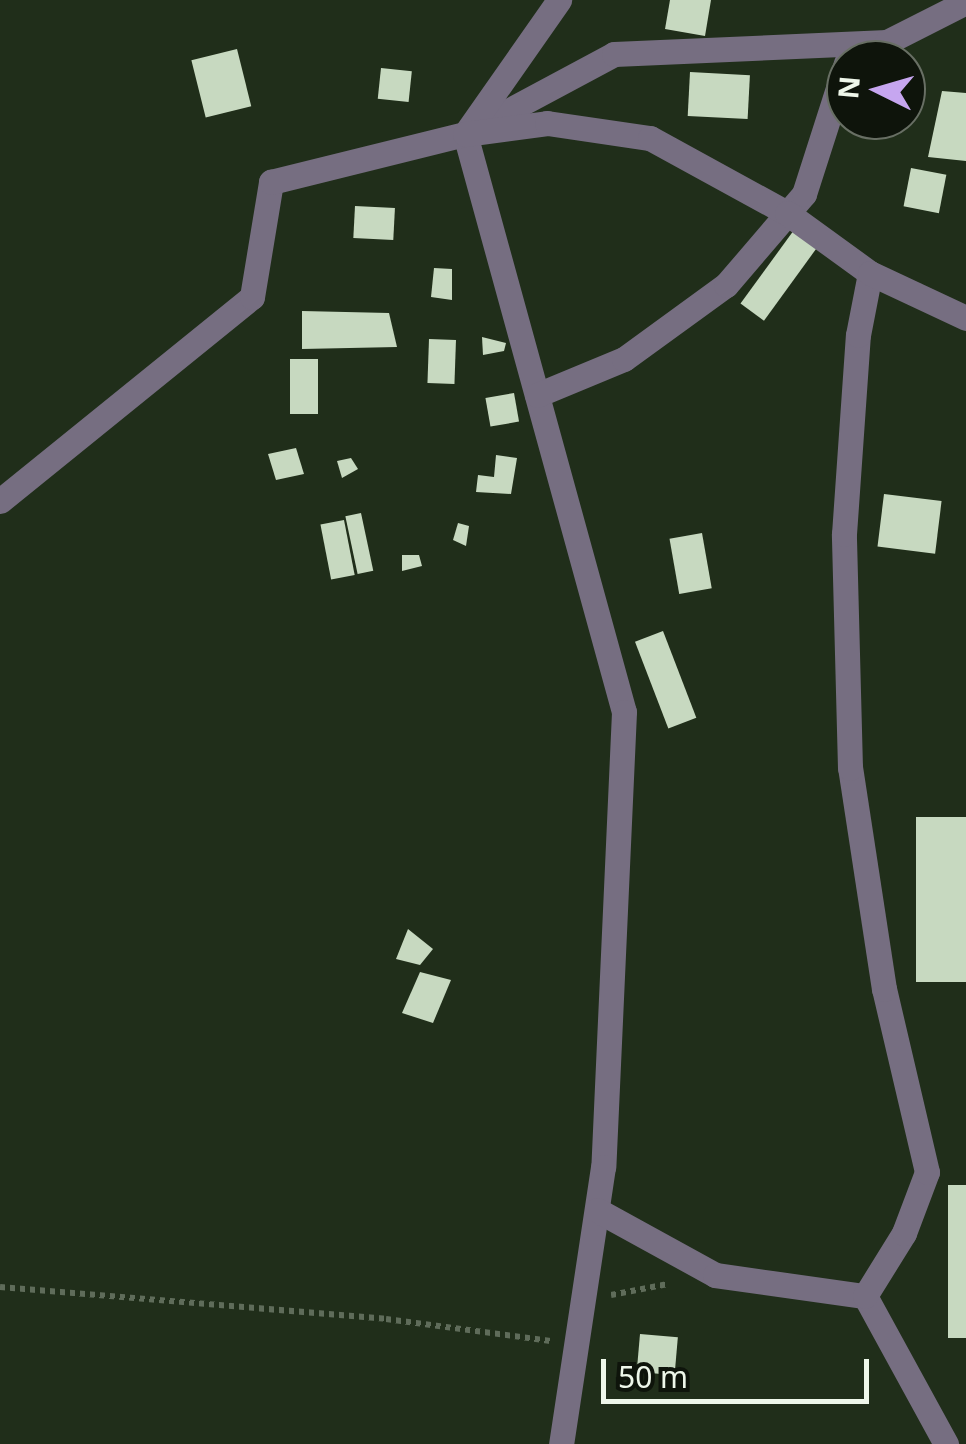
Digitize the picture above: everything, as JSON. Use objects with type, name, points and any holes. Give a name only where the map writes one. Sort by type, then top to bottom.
[{"type":"street","points":[[465,134],[559,0]]},
{"type":"street","points":[[891,40],[966,2]]},
{"type":"street","points":[[465,134],[614,54],[826,55]]},
{"type":"street","points":[[0,501],[252,296],[271,182],[465,134],[547,123],[650,138],[786,214],[870,273],[966,318]]},
{"type":"street","points":[[536,394],[624,358],[726,285],[804,194],[826,130]]},
{"type":"street","points":[[465,134],[624,712],[597,1210],[561,1444]]},
{"type":"street","points":[[865,1296],[904,1233],[927,1172],[884,989],[850,768],[844,534],[858,335],[870,273]]},
{"type":"street","points":[[597,1210],[715,1275],[865,1296]]},
{"type":"street","points":[[865,1296],[946,1444]]},
{"type":"path","points":[[606,1296],[715,1275]]},
{"type":"path","points":[[0,1288],[239,1304],[578,1344]]},
{"type":"building","points":[[670,0],[711,0],[705,36],[665,29]]},
{"type":"building","points":[[237,49],[251,106],[206,118],[191,60]]},
{"type":"building","points":[[381,68],[412,71],[409,102],[378,99]]},
{"type":"building","points":[[690,72],[750,75],[748,119],[688,116]]},
{"type":"building","points":[[942,91],[966,93],[966,161],[928,157]]},
{"type":"building","points":[[911,168],[946,175],[939,213],[904,206]]},
{"type":"building","points":[[355,206],[395,208],[393,240],[353,238]]},
{"type":"building","points":[[794,230],[817,247],[764,321],[741,304]]},
{"type":"building","points":[[434,268],[452,269],[452,300],[431,297]]},
{"type":"building","points":[[302,311],[389,313],[397,347],[302,349]]},
{"type":"building","points":[[482,337],[506,343],[504,351],[483,355]]},
{"type":"building","points":[[429,339],[456,340],[454,384],[427,383]]},
{"type":"building","points":[[290,359],[318,359],[318,414],[290,414]]},
{"type":"building","points":[[514,393],[519,422],[490,427],[485,398]]},
{"type":"building","points":[[296,448],[304,474],[276,480],[268,454]]},
{"type":"building","points":[[496,455],[517,458],[511,494],[476,492],[478,475],[494,477]]},
{"type":"building","points":[[351,458],[358,469],[342,478],[337,461]]},
{"type":"building","points":[[884,494],[942,501],[935,554],[878,547]]},
{"type":"building","points":[[361,513],[373,571],[358,574],[345,516]]},
{"type":"building","points":[[344,520],[355,575],[331,580],[320,525]]},
{"type":"building","points":[[458,523],[469,526],[466,546],[453,540]]},
{"type":"building","points":[[702,533],[712,588],[679,594],[670,539]]},
{"type":"building","points":[[402,555],[419,555],[422,566],[402,571]]},
{"type":"building","points":[[663,631],[696,718],[668,729],[635,642]]},
{"type":"building","points":[[916,817],[966,817],[966,982],[916,982]]},
{"type":"building","points":[[408,929],[433,949],[420,965],[396,959]]},
{"type":"building","points":[[420,972],[451,980],[433,1023],[402,1013]]},
{"type":"building","points":[[948,1185],[966,1185],[966,1338],[948,1338]]},
{"type":"building","points":[[640,1334],[678,1337],[675,1375],[637,1372]]}]
